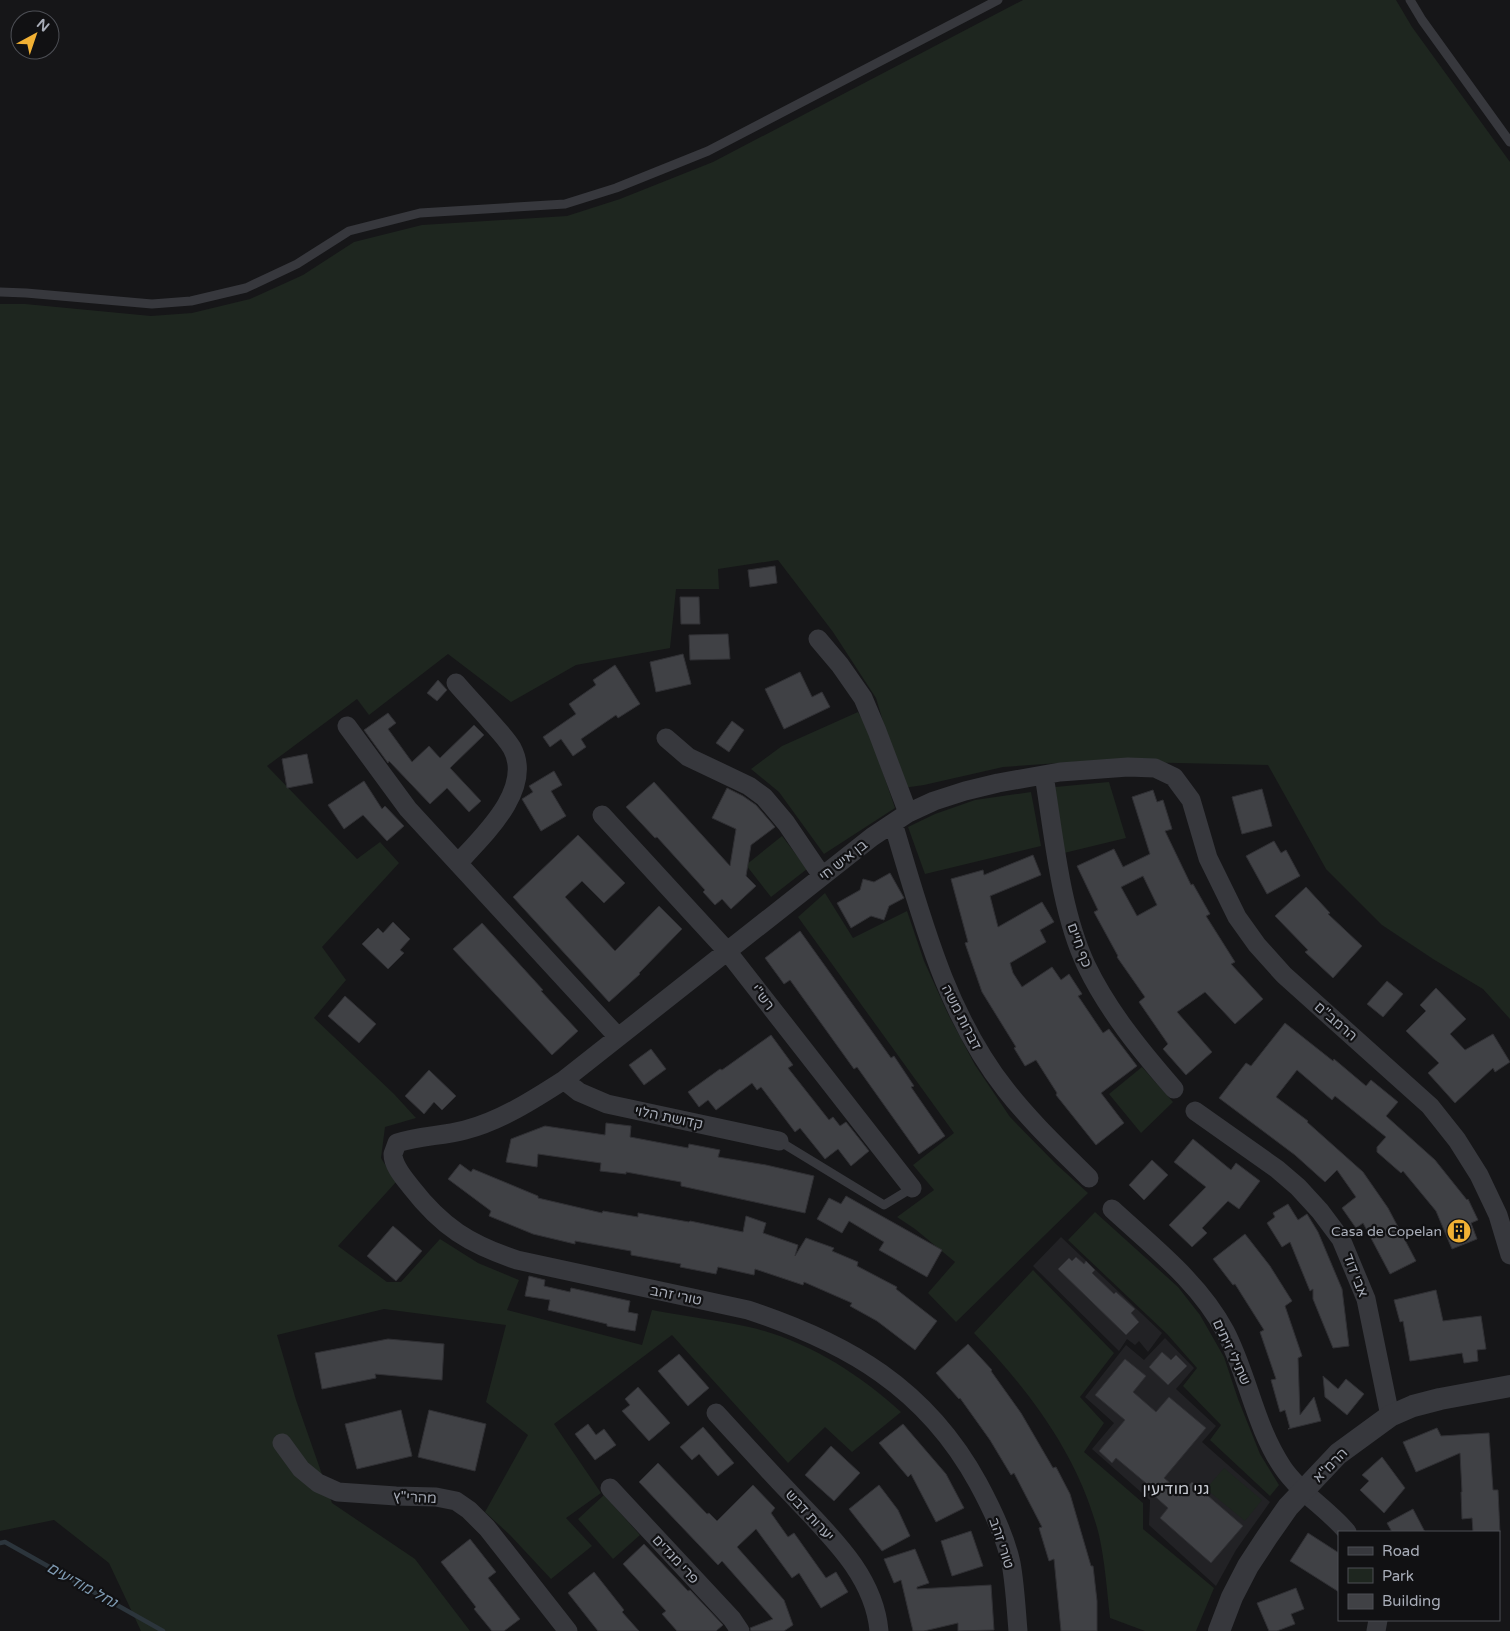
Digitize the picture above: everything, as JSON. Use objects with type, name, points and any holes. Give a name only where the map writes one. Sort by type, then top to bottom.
[{"type":"street","name":"דברות משה","points":[[818,639],[840,665],[863,698],[877,731],[900,818],[927,934],[941,974],[960,1017],[1005,1088],[1035,1125],[1089,1178]]},
{"type":"street","points":[[456,683],[512,748],[517,766],[514,788],[506,805],[488,831],[458,863]]},
{"type":"street","points":[[347,726],[408,809],[618,1037]]},
{"type":"street","points":[[666,738],[688,757],[749,786],[764,797],[786,823],[822,876]]},
{"type":"street","name":"בן איש חי","points":[[564,1080],[872,837],[900,818],[934,801],[998,783],[1060,772],[1118,768],[1155,768],[1174,777]]},
{"type":"street","name":"כף חיים","points":[[1044,775],[1063,892],[1086,964],[1106,1002],[1149,1061],[1174,1089]]},
{"type":"street","name":"הרמב\"ם","points":[[1174,777],[1192,800],[1208,858],[1237,917],[1257,945],[1284,975],[1430,1106],[1457,1140],[1480,1174],[1498,1215],[1510,1255]]},
{"type":"street","name":"רש\"י","points":[[602,815],[727,951],[912,1188]]},
{"type":"street","name":"קדושת הלוי","points":[[564,1080],[579,1092],[607,1104],[779,1141]]},
{"type":"street","name":"טורי זהב","points":[[564,1080],[513,1111],[467,1130],[397,1143],[393,1154],[397,1169],[425,1206],[446,1225],[493,1252],[517,1260],[748,1310],[816,1335],[878,1371],[906,1392],[946,1432],[985,1496],[1000,1529],[1010,1562],[1018,1631]]},
{"type":"street","name":"אבי דוד","points":[[1196,1111],[1277,1169],[1298,1187],[1320,1211],[1341,1239],[1366,1299],[1390,1416]]},
{"type":"street","name":"שתילי זיתים","points":[[1112,1209],[1199,1292],[1225,1330],[1274,1454],[1303,1492],[1346,1531]]},
{"type":"street","name":"הרמ\"א","points":[[1219,1631],[1232,1597],[1266,1537],[1288,1507],[1338,1454],[1390,1416],[1413,1406],[1510,1386]]},
{"type":"street","name":"יערות דבש","points":[[716,1413],[838,1545],[858,1570],[870,1592],[879,1631]]},
{"type":"street","name":"מהרי\"ץ","points":[[282,1444],[300,1469],[318,1483],[338,1492],[436,1497],[456,1501],[469,1510],[488,1528],[568,1631]]},
{"type":"street","name":"פרי מגדים","points":[[610,1488],[732,1619],[740,1631]]},
{"type":"lane","points":[[0,292],[152,304],[190,302],[246,288],[297,264],[349,232],[358,229],[420,213],[565,204],[616,188],[708,151],[998,0]]},
{"type":"lane","points":[[1410,0],[1422,20],[1510,142]]},
{"type":"lane","points":[[779,1141],[884,1205],[912,1188]]},
{"type":"shaded area","points":[[1061,1237],[1162,1333],[1148,1352],[1139,1341],[1135,1345],[1127,1339],[1119,1351],[1033,1266]]},
{"type":"shaded area","points":[[1165,1338],[1194,1368],[1176,1389],[1216,1426],[1202,1442],[1270,1502],[1236,1550],[1216,1586],[1149,1525],[1150,1500],[1092,1449],[1114,1423],[1085,1397],[1126,1345],[1144,1360]]},
{"type":"green space","points":[[1023,0],[1396,0],[1412,27],[1510,162],[1510,1019],[1483,989],[1382,925],[1326,869],[1268,765],[1087,761],[1003,767],[903,788],[876,698],[833,632],[778,560],[718,569],[719,589],[676,589],[670,648],[576,665],[511,702],[448,654],[369,715],[357,699],[267,766],[357,859],[380,842],[399,863],[322,947],[346,980],[314,1018],[394,1094],[416,1118],[385,1127],[381,1158],[396,1182],[338,1246],[387,1282],[401,1282],[440,1239],[478,1263],[519,1280],[507,1310],[642,1345],[652,1310],[749,1327],[770,1333],[811,1349],[849,1371],[901,1412],[852,1452],[825,1427],[788,1463],[672,1335],[554,1424],[601,1493],[566,1518],[592,1546],[551,1579],[510,1535],[485,1512],[528,1435],[486,1402],[506,1325],[384,1309],[277,1335],[296,1400],[332,1503],[415,1559],[470,1631],[141,1631],[109,1563],[54,1520],[0,1531],[0,304],[25,304],[151,316],[192,313],[250,299],[303,275],[354,242],[422,225],[567,216],[620,199],[713,162]]},
{"type":"green space","points":[[858,712],[868,729],[895,808],[824,854],[779,792],[751,769],[782,746]]},
{"type":"green space","points":[[1109,782],[1126,838],[1064,853],[1055,787]]},
{"type":"green space","points":[[1031,792],[1041,846],[925,874],[908,827],[935,814],[975,800]]},
{"type":"green space","points":[[782,836],[807,869],[771,897],[746,865]]},
{"type":"green space","points":[[825,893],[853,938],[907,911],[924,961],[948,1014],[975,1065],[1010,1117],[1056,1164],[1088,1193],[956,1322],[928,1293],[955,1262],[915,1229],[897,1217],[934,1190],[913,1165],[954,1133],[798,917]]},
{"type":"green space","points":[[1142,1067],[1173,1102],[1141,1133],[1109,1094]]},
{"type":"green space","points":[[1095,1212],[1178,1287],[1200,1315],[1224,1357],[1260,1454],[1279,1485],[1270,1496],[1210,1440],[1221,1425],[1183,1386],[1197,1368],[1167,1334],[1068,1240]]},
{"type":"green space","points":[[1033,1270],[1114,1353],[1080,1397],[1104,1423],[1084,1452],[1143,1503],[1143,1529],[1214,1588],[1196,1631],[1145,1631],[1110,1618],[1099,1535],[1079,1478],[1050,1426],[1033,1402],[995,1355],[974,1333]]},
{"type":"green space","points":[[1224,1468],[1262,1500],[1245,1521],[1206,1489]]},
{"type":"green space","points":[[604,1495],[640,1535],[613,1559],[578,1519]]},
{"type":"building","points":[[775,566],[777,583],[750,587],[748,570]]},
{"type":"building","points":[[680,597],[699,597],[700,624],[681,624]]},
{"type":"building","points":[[728,634],[730,659],[690,660],[689,635]]},
{"type":"building","points":[[683,654],[691,684],[656,692],[650,662]]},
{"type":"building","points":[[615,665],[640,704],[618,718],[616,715],[581,739],[586,747],[573,756],[561,739],[550,747],[543,737],[576,714],[569,704],[596,685],[593,680]]},
{"type":"building","points":[[800,672],[812,697],[822,692],[830,707],[784,729],[765,689]]},
{"type":"building","points":[[438,680],[447,690],[437,701],[427,693]]},
{"type":"building","points":[[388,713],[396,723],[388,729],[412,762],[429,746],[440,758],[474,725],[484,735],[450,768],[481,801],[469,812],[447,788],[430,804],[389,761],[388,763],[364,730]]},
{"type":"building","points":[[732,721],[744,730],[729,752],[716,743]]},
{"type":"building","points":[[307,754],[313,783],[287,788],[282,759]]},
{"type":"building","points":[[554,771],[562,785],[551,791],[566,816],[541,831],[522,799],[533,792],[529,786]]},
{"type":"building","points":[[364,781],[382,809],[385,806],[404,826],[387,841],[363,815],[344,829],[328,805]]},
{"type":"building","points":[[654,782],[730,866],[736,829],[712,818],[727,788],[756,805],[775,827],[751,845],[746,876],[756,886],[731,909],[722,899],[715,905],[703,892],[705,890],[657,837],[655,838],[626,807]]},
{"type":"building","points":[[1262,789],[1272,826],[1242,834],[1232,797]]},
{"type":"building","points":[[1153,790],[1157,802],[1163,800],[1172,829],[1165,831],[1191,885],[1193,884],[1210,914],[1206,916],[1235,962],[1231,964],[1263,999],[1235,1024],[1205,992],[1177,1012],[1212,1052],[1186,1075],[1163,1049],[1168,1044],[1139,1002],[1145,997],[1117,957],[1094,912],[1098,910],[1077,866],[1114,849],[1123,867],[1150,854],[1132,797]],"holes":[[[1143,876],[1157,905],[1137,916],[1121,887]]]},
{"type":"building","points":[[578,835],[625,883],[604,903],[582,881],[565,897],[615,951],[659,906],[682,929],[640,974],[609,1002],[513,897]]},
{"type":"building","points":[[1274,841],[1281,853],[1286,850],[1300,876],[1267,894],[1246,856]]},
{"type":"building","points":[[1033,855],[1041,875],[990,896],[998,927],[1042,902],[1054,922],[1040,930],[1046,942],[1010,963],[1013,973],[1022,987],[1052,967],[1061,980],[1069,974],[1082,994],[1078,996],[1103,1033],[1109,1029],[1137,1066],[1101,1093],[1124,1123],[1096,1145],[1056,1095],[1057,1093],[1036,1060],[1025,1066],[1014,1048],[1016,1047],[982,992],[965,943],[968,942],[951,879],[983,870],[984,875]]},
{"type":"building","points":[[890,873],[904,898],[889,906],[884,920],[871,916],[851,928],[837,903],[860,890],[863,879],[874,882]]},
{"type":"building","points":[[1306,887],[1330,913],[1328,914],[1362,946],[1333,978],[1305,952],[1308,950],[1275,916]]},
{"type":"building","points":[[393,922],[410,939],[400,950],[404,953],[388,969],[362,944],[378,928],[383,933]]},
{"type":"building","points":[[482,923],[578,1031],[552,1055],[453,949]]},
{"type":"building","points":[[800,931],[891,1058],[894,1056],[914,1086],[911,1087],[945,1136],[919,1154],[857,1067],[854,1069],[790,980],[784,984],[765,958]]},
{"type":"building","points":[[1387,981],[1403,994],[1383,1017],[1367,1004]]},
{"type":"building","points":[[1436,988],[1466,1019],[1450,1034],[1465,1050],[1493,1034],[1510,1062],[1495,1072],[1493,1068],[1455,1103],[1428,1073],[1439,1063],[1406,1031],[1426,1011],[1420,1005]]},
{"type":"building","points":[[345,996],[376,1024],[359,1043],[328,1016]]},
{"type":"building","points":[[1285,1023],[1333,1061],[1334,1059],[1366,1086],[1371,1080],[1398,1102],[1386,1116],[1435,1160],[1468,1199],[1478,1220],[1471,1223],[1477,1239],[1452,1249],[1436,1211],[1403,1171],[1401,1173],[1377,1152],[1377,1147],[1386,1137],[1335,1096],[1332,1100],[1297,1070],[1276,1097],[1308,1121],[1363,1172],[1388,1208],[1416,1261],[1390,1274],[1363,1223],[1356,1228],[1342,1208],[1356,1197],[1337,1170],[1325,1182],[1295,1155],[1219,1098],[1246,1063],[1251,1066]]},
{"type":"building","points":[[771,1035],[793,1065],[788,1068],[829,1120],[833,1117],[840,1126],[846,1122],[869,1151],[851,1166],[838,1149],[825,1159],[800,1128],[795,1132],[761,1087],[757,1090],[752,1083],[716,1110],[708,1100],[699,1107],[688,1092]]},
{"type":"building","points":[[651,1049],[666,1069],[644,1085],[629,1065]]},
{"type":"building","points":[[429,1070],[456,1096],[442,1110],[434,1102],[424,1114],[405,1096]]},
{"type":"building","points":[[606,1123],[631,1126],[630,1137],[688,1148],[689,1144],[720,1150],[718,1157],[814,1176],[805,1213],[681,1186],[681,1182],[626,1172],[626,1174],[600,1171],[601,1163],[538,1154],[537,1167],[506,1162],[511,1139],[545,1126],[605,1135]]},
{"type":"building","points":[[1193,1139],[1231,1170],[1236,1163],[1260,1181],[1239,1209],[1228,1201],[1202,1228],[1207,1233],[1192,1247],[1169,1225],[1206,1187],[1174,1162]]},
{"type":"building","points":[[1152,1160],[1168,1175],[1144,1200],[1129,1185]]},
{"type":"building","points":[[460,1164],[471,1172],[473,1169],[538,1196],[538,1198],[602,1213],[603,1211],[638,1217],[638,1213],[743,1232],[746,1216],[766,1223],[763,1233],[798,1245],[795,1256],[806,1238],[834,1248],[832,1251],[858,1262],[857,1266],[897,1287],[896,1289],[937,1321],[915,1350],[877,1321],[850,1306],[852,1303],[804,1282],[803,1285],[755,1269],[754,1275],[718,1267],[716,1274],[680,1267],[681,1264],[631,1255],[631,1251],[575,1241],[575,1244],[533,1234],[489,1216],[491,1211],[448,1179]]},
{"type":"building","points":[[846,1196],[942,1250],[927,1277],[879,1250],[884,1242],[849,1221],[842,1233],[817,1219],[829,1198],[841,1204]]},
{"type":"building","points":[[1288,1204],[1298,1220],[1307,1214],[1318,1232],[1342,1289],[1349,1346],[1333,1348],[1313,1299],[1313,1289],[1310,1291],[1290,1242],[1282,1247],[1267,1223],[1275,1217],[1273,1213]]},
{"type":"building","points":[[393,1226],[422,1251],[396,1281],[367,1256]]},
{"type":"building","points":[[1245,1234],[1270,1266],[1292,1301],[1285,1306],[1302,1356],[1298,1358],[1300,1415],[1314,1397],[1321,1421],[1288,1429],[1290,1428],[1285,1410],[1280,1412],[1271,1380],[1276,1379],[1260,1332],[1264,1330],[1235,1284],[1233,1285],[1213,1259]]},
{"type":"building","points":[[1076,1257],[1084,1264],[1086,1261],[1095,1270],[1092,1273],[1114,1294],[1116,1292],[1135,1309],[1131,1313],[1139,1322],[1126,1335],[1058,1269],[1069,1258],[1072,1261]]},
{"type":"building","points":[[529,1276],[545,1280],[544,1286],[570,1292],[571,1288],[630,1301],[628,1312],[638,1314],[635,1331],[607,1326],[607,1324],[548,1310],[550,1300],[525,1296]]},
{"type":"building","points":[[1436,1290],[1443,1321],[1481,1316],[1486,1349],[1477,1350],[1478,1361],[1464,1363],[1462,1353],[1410,1361],[1403,1321],[1400,1322],[1394,1300]]},
{"type":"building","points":[[388,1339],[444,1344],[442,1380],[375,1374],[376,1378],[322,1389],[315,1353]]},
{"type":"building","points":[[968,1344],[992,1370],[1021,1413],[1053,1468],[1056,1467],[1070,1494],[1091,1566],[1093,1566],[1097,1601],[1097,1631],[1061,1631],[1054,1559],[1049,1561],[1039,1528],[1042,1527],[1014,1473],[1011,1475],[990,1440],[960,1398],[936,1373]]},
{"type":"building","points":[[1162,1352],[1171,1360],[1176,1355],[1187,1366],[1168,1385],[1149,1367]]},
{"type":"building","points":[[679,1354],[709,1388],[688,1406],[658,1371]]},
{"type":"building","points":[[1125,1359],[1146,1376],[1133,1392],[1156,1412],[1169,1397],[1206,1428],[1164,1478],[1182,1493],[1192,1482],[1243,1526],[1211,1563],[1160,1518],[1168,1508],[1150,1492],[1153,1489],[1116,1458],[1112,1463],[1099,1451],[1125,1420],[1095,1395]]},
{"type":"building","points":[[1323,1376],[1338,1389],[1346,1379],[1364,1394],[1347,1415],[1325,1397]]},
{"type":"building","points":[[638,1387],[670,1423],[649,1441],[622,1411],[630,1405],[625,1399]]},
{"type":"building","points":[[401,1410],[412,1456],[357,1469],[345,1424]]},
{"type":"building","points":[[429,1410],[486,1424],[475,1471],[418,1457]]},
{"type":"building","points":[[588,1424],[596,1435],[604,1429],[616,1445],[595,1460],[575,1434]]},
{"type":"building","points":[[903,1424],[946,1474],[964,1508],[936,1522],[911,1474],[908,1477],[879,1443]]},
{"type":"building","points":[[703,1427],[734,1463],[718,1476],[699,1454],[692,1460],[680,1447]]},
{"type":"building","points":[[1437,1428],[1441,1436],[1489,1433],[1493,1490],[1498,1490],[1500,1531],[1473,1531],[1472,1518],[1462,1519],[1460,1453],[1416,1472],[1403,1442]]},
{"type":"building","points":[[831,1446],[860,1473],[834,1501],[805,1475]]},
{"type":"building","points":[[1382,1457],[1405,1488],[1384,1513],[1360,1490],[1369,1481],[1362,1475]]},
{"type":"building","points":[[658,1463],[707,1514],[709,1513],[717,1521],[753,1485],[775,1508],[771,1513],[788,1537],[794,1533],[826,1578],[836,1572],[848,1592],[821,1608],[799,1573],[792,1578],[756,1529],[737,1547],[784,1600],[793,1625],[784,1631],[751,1631],[750,1628],[773,1619],[722,1561],[718,1565],[639,1482]]},
{"type":"building","points":[[879,1485],[898,1510],[910,1536],[882,1551],[849,1509]]},
{"type":"building","points":[[1413,1509],[1424,1531],[1391,1531],[1387,1523]]},
{"type":"building","points":[[971,1531],[983,1566],[952,1576],[941,1541]]},
{"type":"building","points":[[1308,1533],[1338,1552],[1338,1591],[1290,1561]]},
{"type":"building","points":[[470,1539],[496,1572],[488,1578],[520,1619],[504,1631],[492,1631],[441,1562]]},
{"type":"building","points":[[644,1544],[723,1625],[716,1631],[677,1631],[662,1614],[666,1611],[623,1564]]},
{"type":"building","points":[[915,1549],[929,1583],[917,1587],[917,1589],[991,1585],[994,1630],[958,1631],[958,1623],[924,1631],[913,1631],[901,1580],[894,1583],[884,1559]]},
{"type":"building","points":[[594,1572],[624,1610],[622,1612],[639,1631],[598,1631],[568,1593]]},
{"type":"building","points":[[1296,1588],[1304,1609],[1291,1614],[1295,1624],[1277,1631],[1269,1631],[1257,1603]]},
{"type":"waterway","name":"נחל מודיעים","points":[[0,1543],[5,1542],[163,1631]]},
{"type":"place","name":"Casa de Copelan","points":[[1459,1231]]},
{"type":"district","name":"גני מודיעין","points":[[1176,1488]]}]
